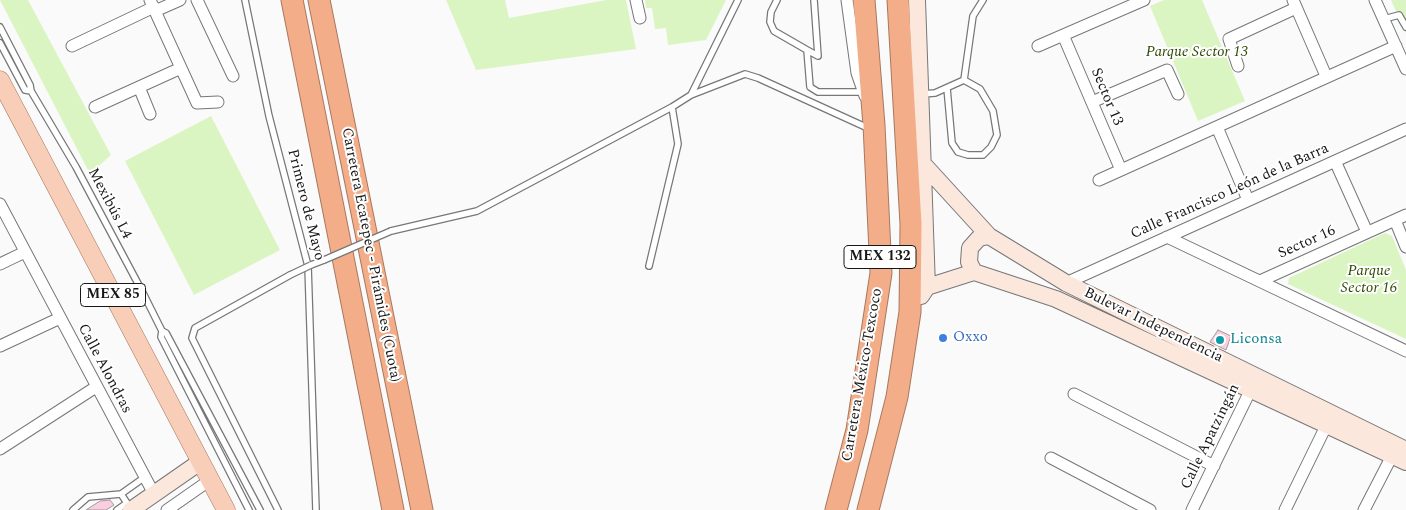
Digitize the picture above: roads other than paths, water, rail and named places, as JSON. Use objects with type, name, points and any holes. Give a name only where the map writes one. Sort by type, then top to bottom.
[{"type":"highway","name":"Carretera Ecatepec - Pirámides (Cuota)","points":[[292,0],[393,510]]},
{"type":"highway","name":"Carretera Ecatepec - Pirámides (Cuota)","points":[[319,0],[422,510]]},
{"type":"highway","name":"Carretera México-Texcoco","points":[[836,510],[857,430],[881,273],[874,128],[867,92],[864,0]]},
{"type":"highway","name":"MEX 132","points":[[868,510],[897,397],[910,312],[911,224],[898,0]]},
{"type":"main road","name":"MEX 85","points":[[0,80],[226,510]]},
{"type":"street","points":[[72,46],[153,6],[180,0]]},
{"type":"street","points":[[197,0],[233,76]]},
{"type":"street","points":[[636,0],[640,18]]},
{"type":"street","points":[[847,0],[857,73],[867,92]]},
{"type":"street","points":[[910,312],[927,287],[925,166],[918,0]]},
{"type":"street","points":[[1038,46],[1144,0]]},
{"type":"street","points":[[1375,0],[1406,69]]},
{"type":"street","points":[[1238,66],[1229,39],[1294,4],[1326,76]]},
{"type":"street","points":[[153,6],[197,103],[218,102]]},
{"type":"street","name":"Sector 13","points":[[1063,35],[1121,170]]},
{"type":"street","points":[[1099,180],[1396,46]]},
{"type":"street","points":[[95,107],[181,68]]},
{"type":"street","points":[[1092,102],[1168,70],[1178,94]]},
{"type":"street","points":[[139,87],[150,114]]},
{"type":"street","points":[[1217,127],[1248,200]]},
{"type":"street","name":"Calle Francisco León de la Barra","points":[[1066,283],[1406,129]]},
{"type":"street","points":[[1335,161],[1367,232]]},
{"type":"street","name":"Bulevar Independencia","points":[[925,166],[989,236],[1066,283],[1254,383],[1400,454]]},
{"type":"street","name":"Calle Alondras","points":[[0,204],[154,494]]},
{"type":"street","name":"Sector 16","points":[[1260,281],[1400,217],[1406,247]]},
{"type":"street","points":[[927,287],[974,272],[969,262],[970,248],[979,238],[989,236]]},
{"type":"street","points":[[1167,237],[1406,351]]},
{"type":"street","points":[[0,264],[25,252]]},
{"type":"street","name":"Bulevar Independencia","points":[[974,272],[1056,299],[1254,383]]},
{"type":"street","points":[[0,346],[60,318]]},
{"type":"street","name":"Calle Apatzingán","points":[[1192,510],[1254,383]]},
{"type":"street","points":[[0,449],[96,387]]},
{"type":"street","points":[[1074,394],[1214,466]]},
{"type":"street","points":[[1285,510],[1330,420]]},
{"type":"street","points":[[1364,510],[1400,454]]},
{"type":"street","points":[[1050,458],[1150,510]]},
{"type":"street","points":[[130,508],[200,462]]},
{"type":"street","points":[[167,510],[210,480]]},
{"type":"lane","name":"Primero de Mayo","points":[[245,0],[269,116],[308,266],[316,510]]},
{"type":"lane","points":[[691,95],[738,0]]},
{"type":"lane","points":[[777,0],[771,12],[770,22],[774,31],[818,56],[814,0]]},
{"type":"lane","points":[[964,80],[973,16],[983,0]]},
{"type":"lane","points":[[1384,19],[1399,15],[1406,27]]},
{"type":"lane","name":"Mexibús L4","points":[[0,27],[30,85],[31,91],[76,167],[162,331],[166,333],[260,510]]},
{"type":"lane","name":"Mexibús L4","points":[[0,43],[25,90],[31,91]]},
{"type":"lane","points":[[807,50],[810,87],[813,90],[867,92]]},
{"type":"lane","points":[[278,510],[192,338],[195,328],[311,265],[391,232],[477,211],[691,95],[745,74],[874,128]]},
{"type":"lane","points":[[922,94],[935,93],[964,80]]},
{"type":"lane","points":[[947,88],[952,143],[958,152],[968,155],[983,154],[991,146],[997,135],[993,111],[980,89],[964,80]]},
{"type":"lane","points":[[649,266],[678,144],[672,107]]},
{"type":"lane","name":"Mexibús L4","points":[[162,331],[161,336],[249,510]]},
{"type":"lane","points":[[73,510],[88,497],[121,494],[145,477]]},
{"type":"lane","points":[[117,510],[130,508],[121,494]]},
{"type":"place","name":"Oxxo","points":[[943,338]]},
{"type":"place","name":"Liconsa","points":[[1220,340]]},
{"type":"park label","name":"Parque Sector 13","points":[[1197,53]]},
{"type":"park label","name":"Parque Sector 16","points":[[1369,280]]}]
